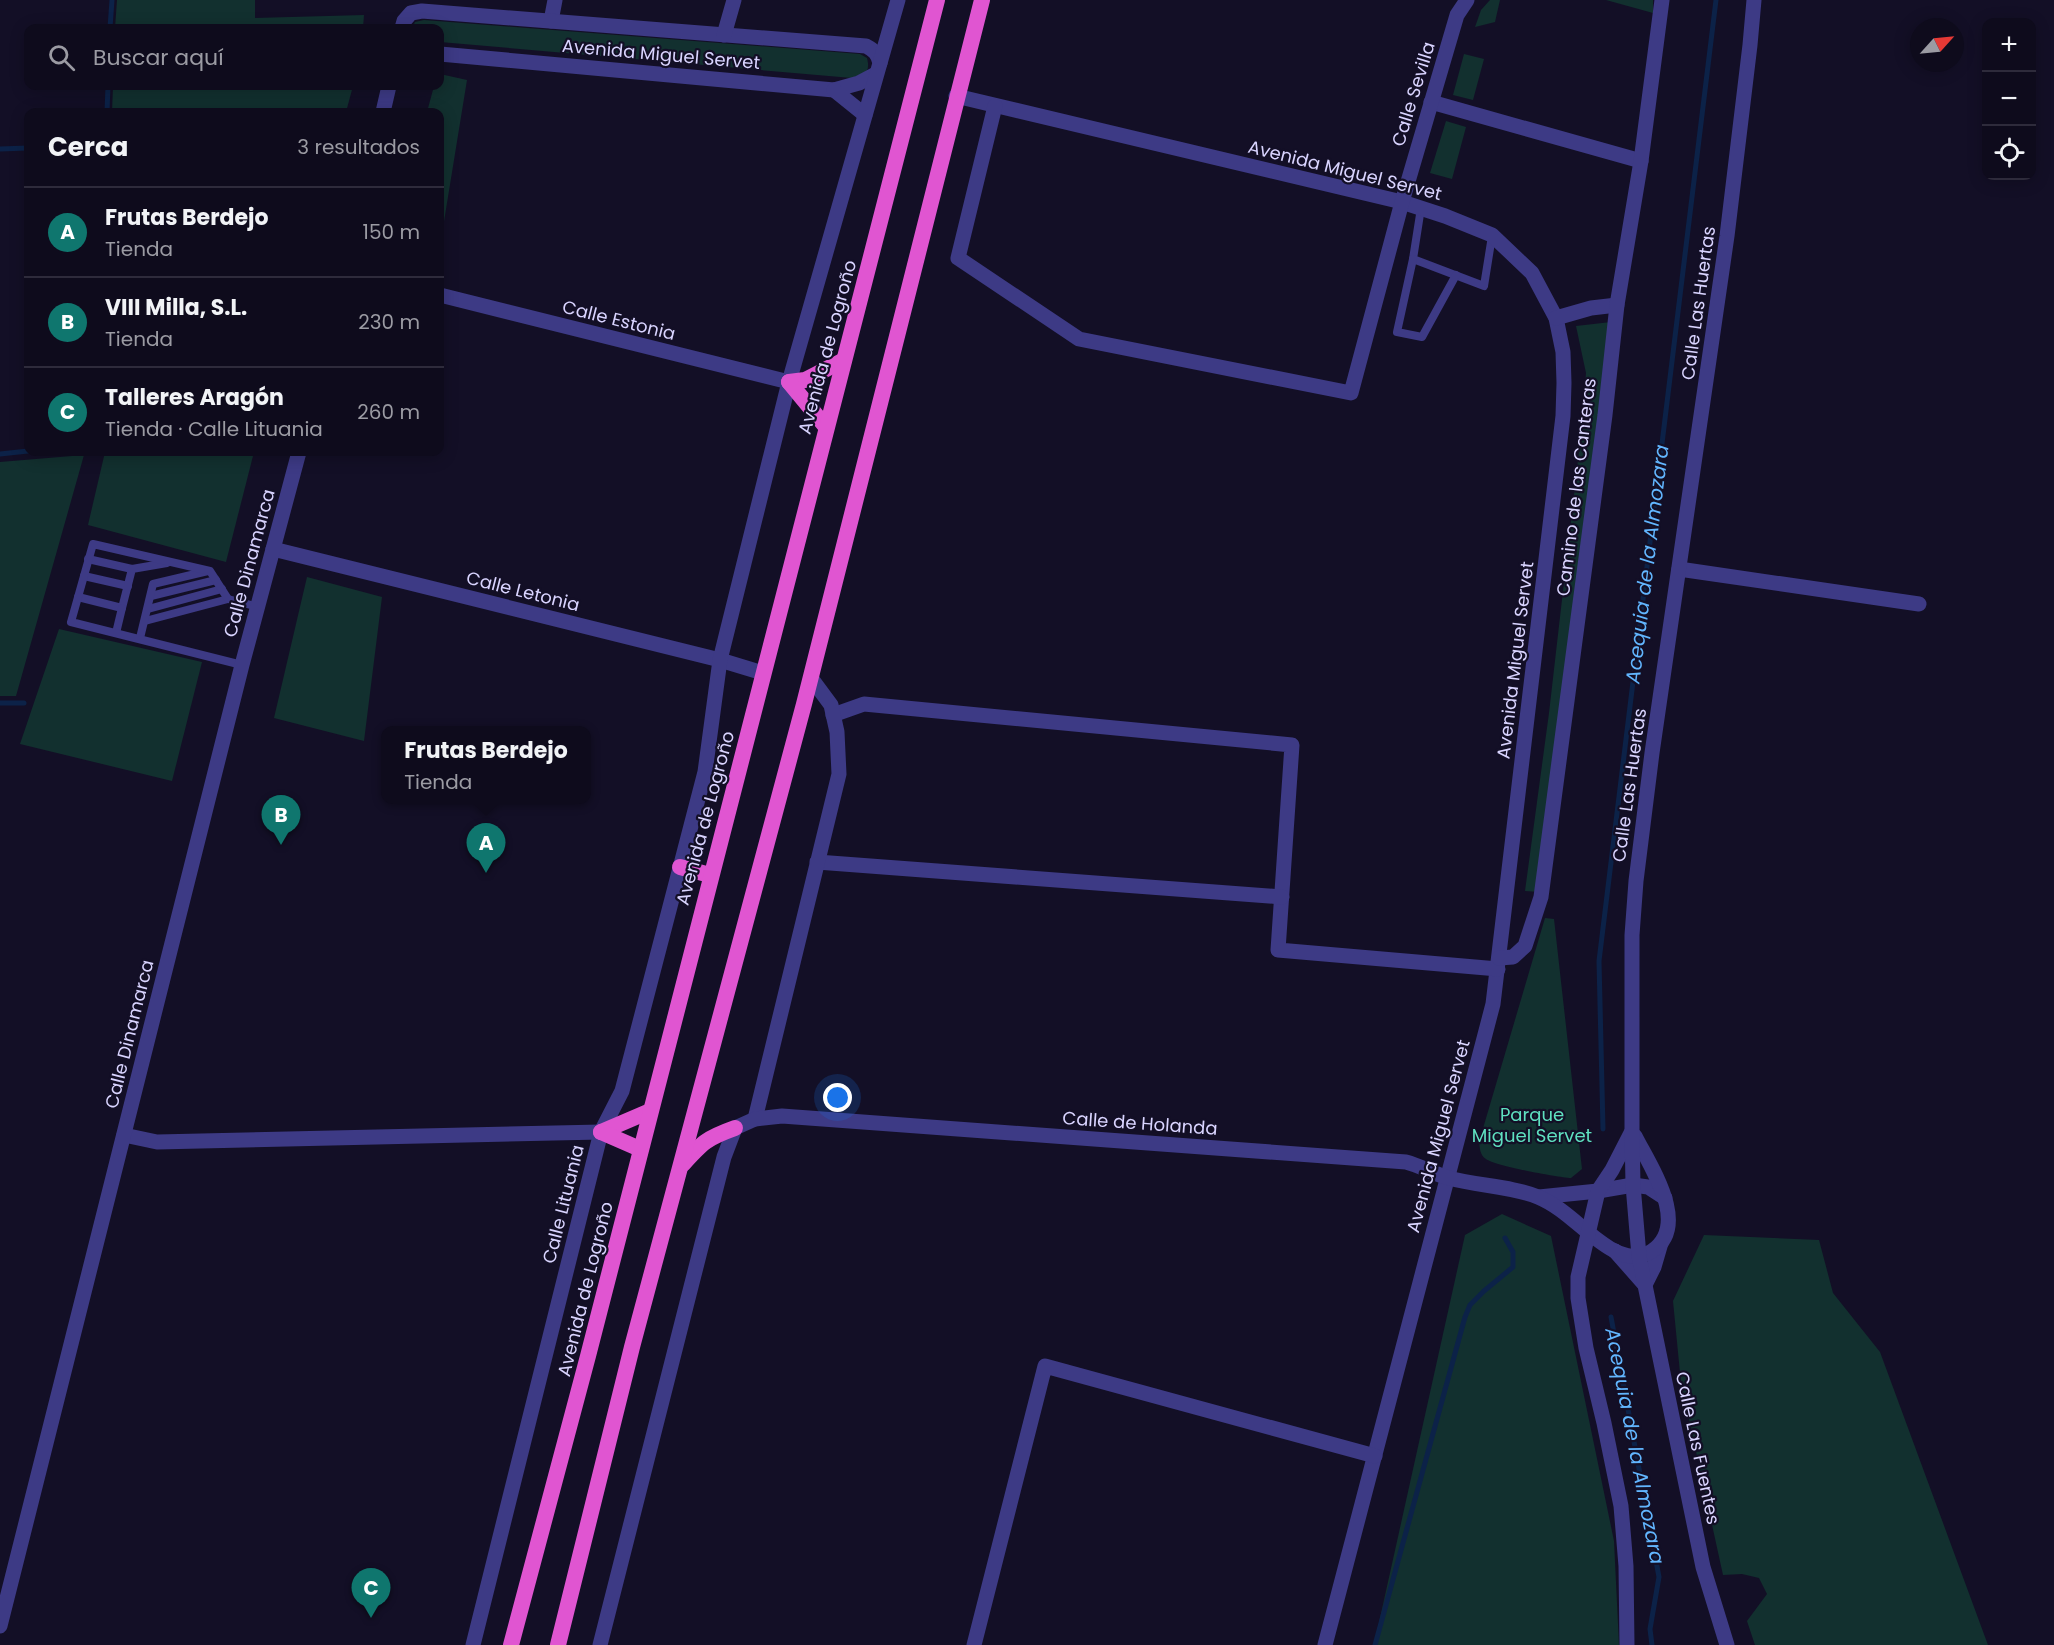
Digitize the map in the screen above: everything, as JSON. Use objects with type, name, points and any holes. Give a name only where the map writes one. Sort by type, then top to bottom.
[{"type":"highway","name":"Avenida de Logroño","points":[[511,1645],[937,0]]},
{"type":"highway","points":[[558,1645],[632,1347],[811,678],[982,0]]},
{"type":"highway","points":[[789,382],[805,380],[844,360]]},
{"type":"highway","points":[[789,382],[826,428]]},
{"type":"highway","points":[[680,867],[710,875]]},
{"type":"highway","points":[[601,1132],[650,1111]]},
{"type":"highway","points":[[681,1167],[703,1142],[735,1128]]},
{"type":"highway","points":[[601,1132],[640,1149]]},
{"type":"street","points":[[551,21],[555,0]]},
{"type":"street","points":[[724,35],[734,0]]},
{"type":"street","points":[[601,1132],[621,1091],[705,772],[720,660],[789,382],[898,0]]},
{"type":"street","name":"Calle Sevilla","points":[[995,106],[958,258],[1079,339],[1351,393],[1431,102],[1457,15],[1467,0]]},
{"type":"street","name":"Camino de las Canteras","points":[[1498,964],[1513,957],[1525,946],[1541,897],[1604,426],[1617,305],[1641,161],[1662,0]]},
{"type":"street","name":"Calle Las Huertas","points":[[1639,1256],[1633,1185],[1632,1131],[1632,935],[1636,881],[1727,236],[1754,0]]},
{"type":"street","name":"Avenida Miguel Servet","points":[[403,24],[411,13],[422,11],[866,46],[878,55],[878,68],[859,84],[834,90],[444,54]]},
{"type":"street","points":[[384,108],[388,90]]},
{"type":"street","points":[[834,90],[865,115]]},
{"type":"street","name":"Avenida Miguel Servet","points":[[956,96],[1421,207],[1492,235],[1532,273],[1556,318],[1563,352],[1563,416],[1493,1004],[1325,1645]]},
{"type":"street","points":[[1431,102],[1641,161]]},
{"type":"street","name":"Calle Estonia","points":[[444,297],[789,382]]},
{"type":"street","points":[[1556,318],[1591,308],[1617,305]]},
{"type":"street","name":"Calle Dinamarca","points":[[0,1626],[242,665],[298,456]]},
{"type":"street","name":"Calle Letonia","points":[[273,549],[720,660],[763,673]]},
{"type":"street","points":[[1679,569],[1919,604]]},
{"type":"street","points":[[755,1119],[839,774],[837,732],[831,705],[811,678]]},
{"type":"street","points":[[833,714],[864,704],[1292,745],[1278,950],[1498,964]]},
{"type":"street","points":[[817,862],[1282,897]]},
{"type":"street","name":"Calle de Holanda","points":[[735,1128],[755,1119],[792,1117],[1406,1162],[1448,1178],[1539,1197],[1633,1185]]},
{"type":"street","points":[[600,1645],[724,1157],[735,1128]]},
{"type":"street","points":[[1627,1645],[1626,1566],[1621,1506],[1586,1348],[1578,1298],[1578,1277],[1598,1191],[1612,1170],[1632,1131]]},
{"type":"street","points":[[1609,1248],[1645,1285],[1654,1267],[1670,1220],[1665,1198],[1632,1131]]},
{"type":"street","name":"Calle Lituania","points":[[124,1135],[157,1142],[601,1132],[472,1645]]},
{"type":"street","points":[[1633,1185],[1648,1187],[1665,1198]]},
{"type":"street","name":"Calle de Holanda","points":[[1539,1197],[1574,1220],[1609,1248]]},
{"type":"street","points":[[1581,1261],[1609,1248],[1630,1257],[1639,1256],[1652,1252],[1661,1243]]},
{"type":"street","name":"Calle Las Fuentes","points":[[1639,1256],[1703,1567],[1727,1645]]},
{"type":"street","points":[[974,1645],[1045,1366],[1375,1456]]},
{"type":"lane","points":[[1421,207],[1413,259],[1397,332],[1422,338],[1456,275]]},
{"type":"lane","points":[[1413,259],[1484,286],[1492,235]]},
{"type":"lane","points":[[228,599],[210,571],[93,544],[71,622],[242,665]]},
{"type":"lane","points":[[88,559],[132,569],[171,562]]},
{"type":"lane","points":[[116,633],[132,569]]},
{"type":"lane","points":[[140,638],[153,584],[210,571]]},
{"type":"lane","points":[[84,576],[128,586]]},
{"type":"lane","points":[[151,596],[216,580]]},
{"type":"lane","points":[[148,609],[222,589]]},
{"type":"lane","points":[[78,597],[122,608]]},
{"type":"lane","points":[[145,621],[228,599],[258,607]]},
{"type":"green space","points":[[117,0],[255,0],[255,18],[364,15],[363,24],[115,24]]},
{"type":"green space","points":[[1490,0],[1500,0],[1495,22],[1475,27],[1481,10]]},
{"type":"green space","points":[[1606,0],[1653,0],[1653,13]]},
{"type":"green space","points":[[424,20],[860,54],[867,58],[868,67],[866,72],[852,78],[444,42],[444,24],[414,24]]},
{"type":"green space","points":[[1464,54],[1484,59],[1473,100],[1453,95]]},
{"type":"green space","points":[[444,75],[467,80],[444,221],[444,108],[428,108],[433,90],[444,90]]},
{"type":"green space","points":[[113,90],[352,90],[347,108],[112,108]]},
{"type":"green space","points":[[1446,121],[1466,127],[1452,179],[1430,173]]},
{"type":"green space","points":[[1611,322],[1540,892],[1525,891],[1549,713],[1581,434],[1586,373],[1576,326]]},
{"type":"green space","points":[[84,456],[16,696],[0,696],[0,462]]},
{"type":"green space","points":[[104,456],[253,456],[226,562],[88,525]]},
{"type":"green space","points":[[307,577],[382,597],[364,741],[274,718]]},
{"type":"green space","points":[[59,629],[202,662],[172,781],[20,744]]},
{"type":"green space","name":"Parque Miguel Servet","points":[[1545,918],[1554,919],[1582,1169],[1571,1178],[1527,1171],[1492,1162],[1483,1156],[1479,1142]]},
{"type":"green space","points":[[1502,1214],[1551,1236],[1614,1541],[1619,1645],[1374,1645],[1465,1235]]},
{"type":"green space","points":[[1704,1235],[1819,1240],[1833,1293],[1880,1352],[1988,1645],[1755,1645],[1747,1621],[1767,1594],[1759,1578],[1742,1574],[1723,1575],[1681,1383],[1673,1301]]},
{"type":"waterway","points":[[110,24],[112,0]]},
{"type":"waterway","name":"Acequia de la Almozara","points":[[1603,1129],[1599,961],[1716,0]]},
{"type":"waterway","points":[[107,108],[108,90]]},
{"type":"waterway","points":[[0,149],[24,148]]},
{"type":"waterway","points":[[0,454],[24,451]]},
{"type":"waterway","points":[[0,703],[24,703]]},
{"type":"waterway","points":[[1375,1645],[1465,1317],[1470,1305],[1513,1267],[1513,1252],[1505,1238]]},
{"type":"waterway","name":"Acequia de la Almozara","points":[[1611,1317],[1659,1577],[1650,1629],[1652,1645]]},
{"type":"place","name":"VIII Milla, S.L.","points":[[281,845]]},
{"type":"place","name":"Frutas Berdejo","points":[[486,873]]},
{"type":"place","name":"Talleres Aragón","points":[[371,1618]]}]
